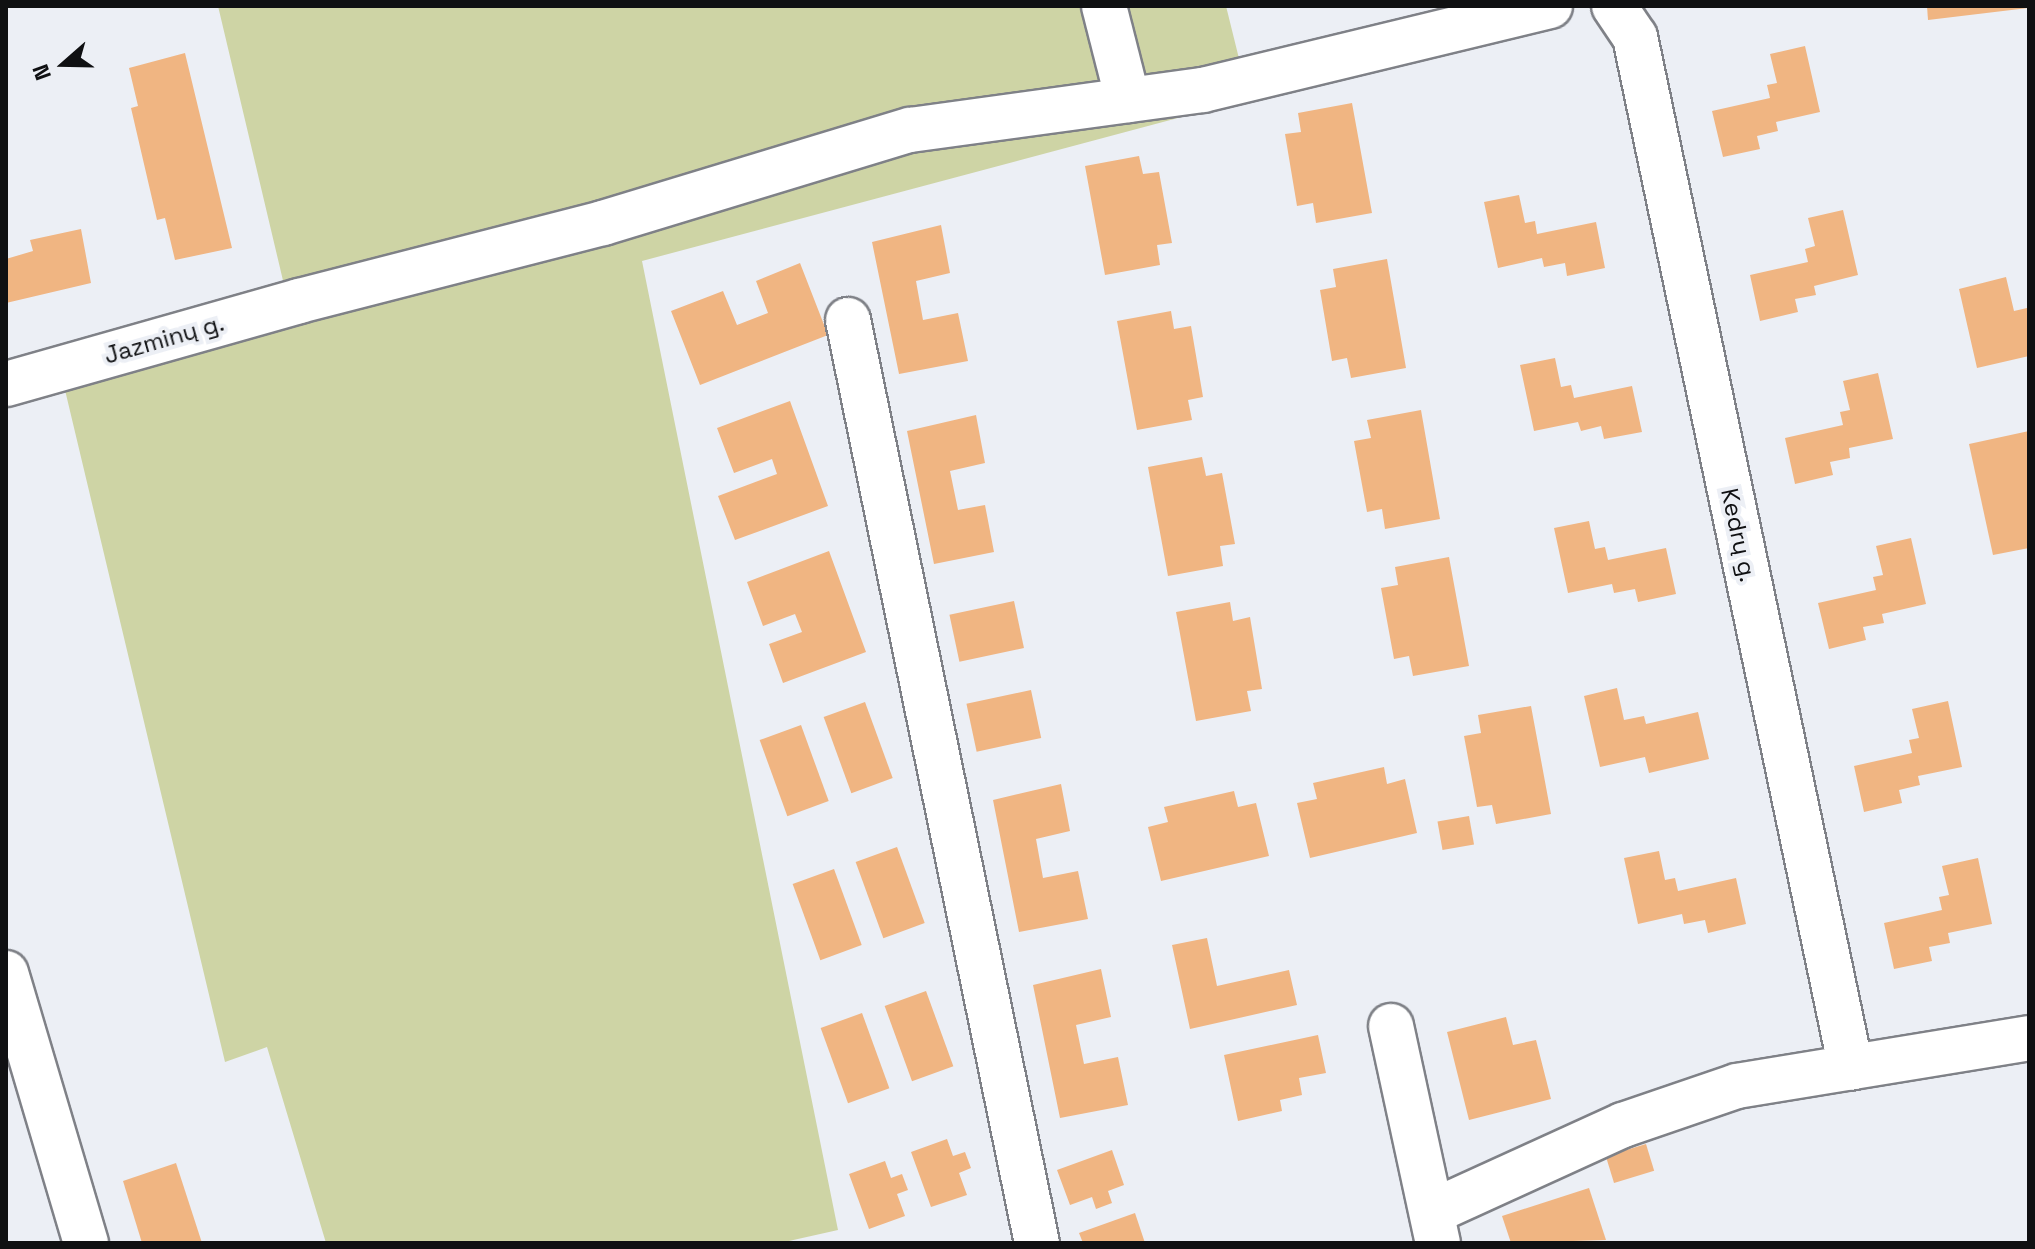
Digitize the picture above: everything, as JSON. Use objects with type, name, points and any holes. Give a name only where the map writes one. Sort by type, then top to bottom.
[{"type":"street","points":[[1104,6],[1128,100]]},
{"type":"street","name":"Jazminų g.","points":[[6,384],[322,295],[603,223],[910,130],[1203,90],[1550,6]]},
{"type":"street","name":"Kedrų g.","points":[[1614,6],[1635,37],[1851,1068]]},
{"type":"street","points":[[848,320],[1037,1243]]},
{"type":"street","points":[[6,973],[86,1243]]},
{"type":"street","points":[[1391,1026],[1435,1227],[1623,1125],[1723,1091],[2029,1038]]},
{"type":"green space","points":[[218,6],[1226,6],[1249,99],[642,261],[838,1230],[780,1243],[326,1243],[267,1047],[225,1062],[55,348],[285,289]]},
{"type":"building","points":[[1927,6],[2027,6],[2028,8],[1928,20]]},
{"type":"building","points":[[1805,46],[1820,112],[1776,122],[1778,131],[1757,136],[1760,149],[1723,157],[1712,111],[1770,98],[1767,85],[1777,83],[1770,54]]},
{"type":"building","points":[[185,53],[232,248],[175,260],[165,218],[157,220],[131,108],[138,106],[129,68]]},
{"type":"building","points":[[1352,103],[1372,213],[1316,223],[1313,203],[1297,206],[1285,134],[1301,132],[1298,113]]},
{"type":"building","points":[[1139,156],[1143,174],[1159,172],[1172,243],[1157,245],[1160,265],[1105,275],[1085,166]]},
{"type":"building","points":[[1519,195],[1525,223],[1535,221],[1537,234],[1596,222],[1605,268],[1567,276],[1565,263],[1544,267],[1542,258],[1498,268],[1484,202]]},
{"type":"building","points":[[1843,210],[1858,275],[1814,286],[1816,295],[1795,299],[1798,312],[1760,321],[1750,275],[1808,262],[1805,249],[1815,246],[1808,218]]},
{"type":"building","points":[[941,225],[950,273],[916,281],[923,320],[958,313],[968,361],[899,374],[872,242]]},
{"type":"building","points":[[81,229],[91,283],[6,303],[6,259],[33,251],[30,240]]},
{"type":"building","points":[[1387,259],[1406,368],[1351,378],[1347,358],[1332,361],[1320,290],[1336,287],[1333,269]]},
{"type":"building","points":[[800,263],[828,335],[700,385],[671,311],[723,291],[737,325],[768,313],[756,281]]},
{"type":"building","points":[[2006,277],[2014,311],[2027,308],[2029,356],[1977,368],[1959,289]]},
{"type":"building","points":[[1171,311],[1174,329],[1191,326],[1203,397],[1188,400],[1192,420],[1137,430],[1117,321]]},
{"type":"building","points":[[1555,358],[1561,387],[1571,385],[1574,398],[1632,386],[1642,432],[1604,439],[1601,426],[1581,431],[1578,422],[1534,431],[1520,365]]},
{"type":"building","points":[[1878,373],[1893,439],[1849,448],[1850,458],[1830,462],[1833,475],[1795,484],[1785,438],[1843,425],[1840,412],[1850,410],[1843,381]]},
{"type":"building","points":[[790,401],[828,506],[735,540],[718,496],[777,474],[772,459],[734,473],[717,428]]},
{"type":"building","points":[[1421,410],[1440,519],[1385,529],[1382,509],[1367,512],[1354,441],[1371,438],[1367,420]]},
{"type":"building","points":[[976,415],[985,463],[950,471],[958,510],[985,505],[994,552],[934,564],[907,431]]},
{"type":"building","points":[[2029,431],[2029,548],[1993,555],[1969,444]]},
{"type":"building","points":[[1202,457],[1206,476],[1222,473],[1235,544],[1220,546],[1223,566],[1168,576],[1148,467]]},
{"type":"building","points":[[1589,521],[1595,549],[1605,547],[1608,560],[1666,548],[1676,594],[1638,602],[1635,589],[1614,593],[1612,584],[1568,593],[1554,528]]},
{"type":"building","points":[[1911,538],[1926,604],[1882,614],[1884,623],[1863,627],[1866,640],[1829,649],[1818,603],[1876,590],[1873,577],[1883,575],[1876,546]]},
{"type":"building","points":[[829,551],[866,652],[783,683],[769,644],[802,632],[795,614],[763,626],[747,582]]},
{"type":"building","points":[[1449,557],[1469,666],[1413,676],[1409,656],[1394,659],[1381,588],[1398,585],[1395,567]]},
{"type":"building","points":[[1014,601],[1024,648],[959,662],[949,615]]},
{"type":"building","points":[[1230,602],[1233,621],[1250,617],[1262,689],[1247,691],[1251,711],[1196,721],[1176,612]]},
{"type":"building","points":[[1617,688],[1624,720],[1644,716],[1646,724],[1698,712],[1709,759],[1649,773],[1645,757],[1600,767],[1584,696]]},
{"type":"building","points":[[1031,690],[1041,738],[977,752],[966,704]]},
{"type":"building","points":[[1948,701],[1962,767],[1918,776],[1920,785],[1899,790],[1902,803],[1864,812],[1854,766],[1912,753],[1909,740],[1919,738],[1912,709]]},
{"type":"building","points":[[865,702],[893,778],[851,793],[824,717]]},
{"type":"building","points":[[1531,706],[1551,814],[1496,824],[1492,805],[1477,807],[1464,736],[1481,733],[1478,715]]},
{"type":"building","points":[[801,725],[829,801],[787,816],[760,740]]},
{"type":"building","points":[[1384,767],[1387,784],[1405,779],[1417,833],[1310,858],[1297,803],[1317,799],[1313,783]]},
{"type":"building","points":[[1061,784],[1070,831],[1036,839],[1043,878],[1078,871],[1088,919],[1019,932],[993,800]]},
{"type":"building","points":[[1234,791],[1238,807],[1256,803],[1269,856],[1161,881],[1148,827],[1168,822],[1164,807]]},
{"type":"building","points":[[1469,816],[1474,845],[1443,850],[1437,822]]},
{"type":"building","points":[[897,847],[925,923],[883,938],[856,862]]},
{"type":"building","points":[[1659,851],[1665,880],[1675,878],[1678,891],[1736,878],[1746,924],[1708,933],[1705,920],[1684,924],[1682,914],[1638,924],[1624,858]]},
{"type":"building","points":[[1978,858],[1992,924],[1948,933],[1950,943],[1929,947],[1932,961],[1894,969],[1884,923],[1942,910],[1939,897],[1949,895],[1942,866]]},
{"type":"building","points":[[834,869],[862,945],[820,960],[793,884]]},
{"type":"building","points":[[1207,938],[1217,986],[1289,970],[1297,1005],[1190,1029],[1172,945]]},
{"type":"building","points":[[1101,969],[1111,1017],[1076,1025],[1084,1064],[1118,1057],[1128,1105],[1060,1118],[1033,985]]},
{"type":"building","points":[[926,991],[953,1066],[912,1081],[885,1006]]},
{"type":"building","points":[[862,1013],[889,1088],[848,1103],[821,1028]]},
{"type":"building","points":[[1506,1017],[1513,1045],[1536,1040],[1551,1099],[1469,1120],[1447,1032]]},
{"type":"building","points":[[1318,1035],[1326,1073],[1299,1078],[1302,1095],[1280,1100],[1282,1111],[1238,1121],[1224,1055]]},
{"type":"building","points":[[947,1139],[953,1156],[965,1152],[971,1168],[959,1173],[967,1195],[931,1207],[911,1152]]},
{"type":"building","points":[[1646,1144],[1654,1171],[1614,1183],[1606,1156]]},
{"type":"building","points":[[1112,1150],[1124,1185],[1108,1191],[1112,1203],[1096,1209],[1092,1197],[1070,1205],[1057,1170]]},
{"type":"building","points":[[885,1161],[891,1178],[902,1174],[908,1190],[897,1194],[905,1216],[869,1229],[849,1174]]},
{"type":"building","points":[[176,1163],[202,1243],[142,1243],[123,1181]]},
{"type":"building","points":[[1589,1188],[1606,1240],[1511,1243],[1502,1216]]},
{"type":"building","points":[[1135,1213],[1145,1243],[1083,1243],[1079,1233]]}]
